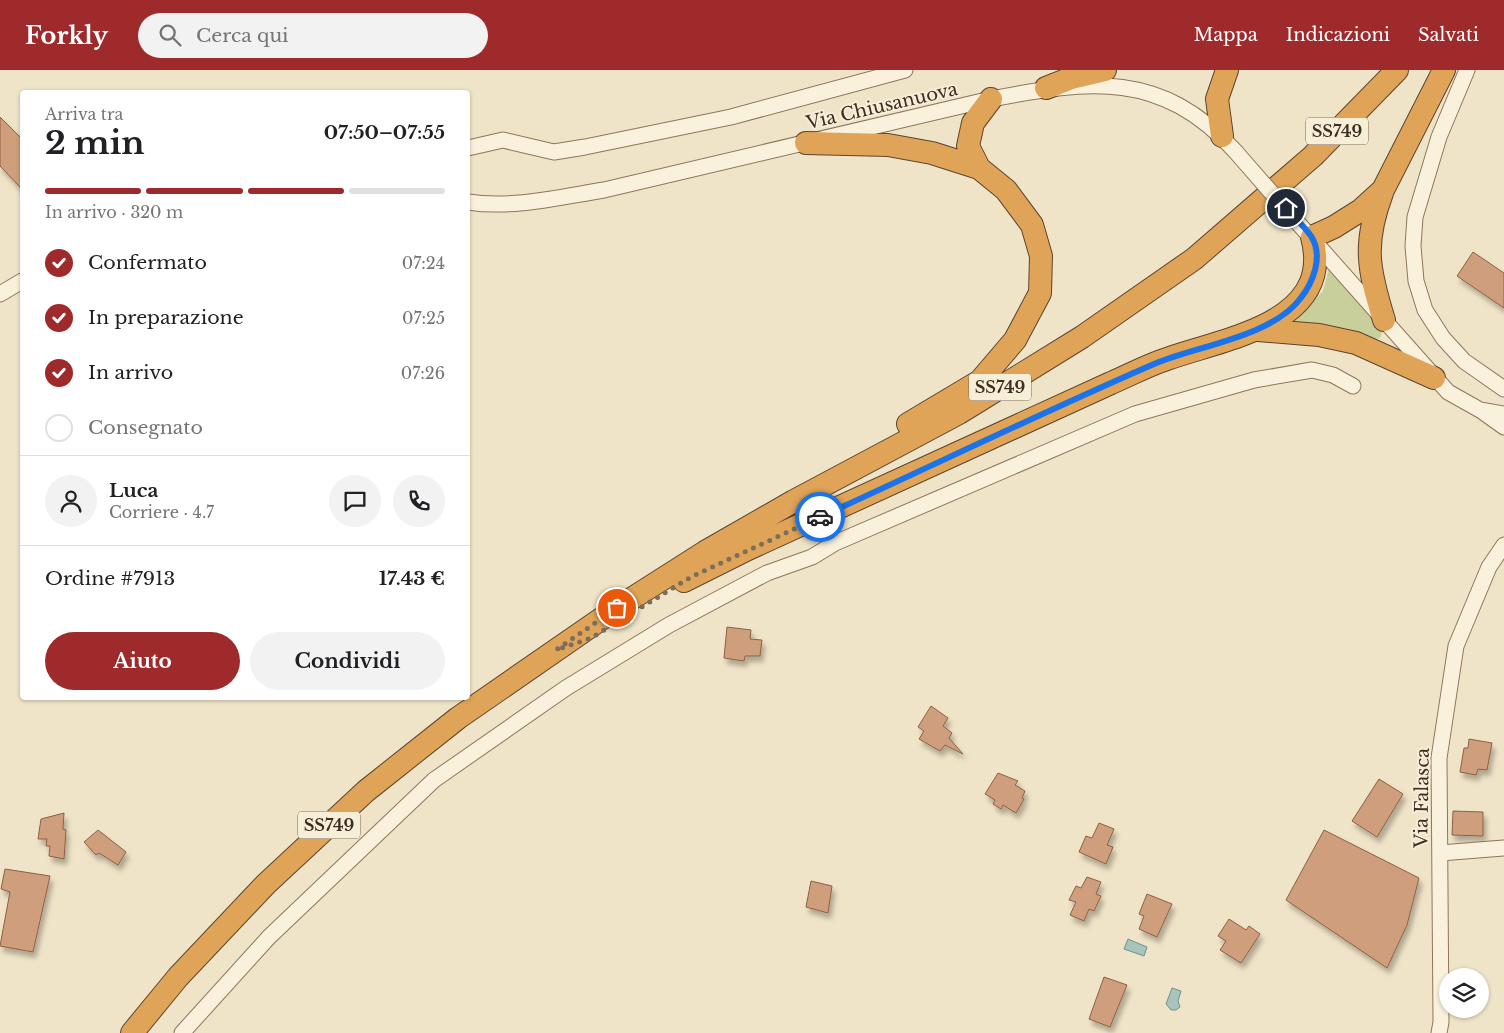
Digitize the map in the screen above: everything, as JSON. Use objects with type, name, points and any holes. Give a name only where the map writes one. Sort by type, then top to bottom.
[{"type":"highway","points":[[1046,88],[1071,78],[1105,70]]},
{"type":"highway","points":[[1227,70],[1217,99],[1228,144]]},
{"type":"highway","name":"SS749","points":[[132,1033],[178,977],[259,891],[366,791],[458,718],[556,650],[705,552],[794,501],[959,413],[1082,337],[1194,259],[1314,156],[1397,70]]},
{"type":"highway","points":[[1384,320],[1370,267],[1368,240],[1383,190],[1444,70]]},
{"type":"highway","points":[[979,168],[968,146],[973,123],[991,99]]},
{"type":"highway","points":[[705,552],[750,516],[980,380],[1015,340],[1040,293],[1041,256],[1032,225],[1006,190],[979,168],[932,153],[888,144],[806,143]]},
{"type":"highway","points":[[556,650],[591,638],[691,577],[740,553],[1111,383],[1166,359],[1258,330],[1299,301],[1314,277],[1316,255],[1305,230],[1334,227],[1361,210],[1383,190]]},
{"type":"highway","points":[[1258,330],[1319,335],[1356,343],[1434,378]]},
{"type":"street","points":[[470,148],[503,140],[554,152],[585,147],[731,117],[905,70]]},
{"type":"street","points":[[1467,70],[1439,137],[1416,217],[1413,246],[1416,282],[1425,310],[1443,338],[1464,361],[1504,389]]},
{"type":"street","name":"Via Chiusanuova","points":[[470,202],[481,204],[542,200],[604,190],[991,99],[1046,88],[1083,84],[1117,86],[1148,93],[1176,103],[1202,119],[1228,144],[1434,378],[1448,392],[1480,410]]},
{"type":"street","points":[[0,294],[20,282]]},
{"type":"street","points":[[182,1033],[239,972],[269,936],[434,780],[566,688],[669,625],[759,578],[812,557],[835,544],[1135,414],[1254,380],[1312,370],[1333,375],[1353,386]]},
{"type":"street","points":[[1480,410],[1504,414]]},
{"type":"street","points":[[1480,410],[1504,427]]},
{"type":"street","name":"Via Falasca","points":[[1439,1033],[1441,1022],[1439,758],[1456,646],[1489,567],[1504,545]]},
{"type":"street","points":[[1440,853],[1504,848]]},
{"type":"green space","points":[[1329,269],[1377,322],[1382,331],[1380,338],[1373,339],[1294,322],[1323,291]]},
{"type":"water","points":[[1128,939],[1147,947],[1144,956],[1124,949]]},
{"type":"water","points":[[1172,988],[1181,991],[1178,1001],[1180,1007],[1176,1010],[1171,1010],[1166,1004]]},
{"type":"building","points":[[0,117],[20,137],[20,187],[0,166]]},
{"type":"building","points":[[1473,252],[1504,273],[1504,308],[1457,276]]},
{"type":"building","points":[[727,627],[751,630],[750,639],[762,640],[760,656],[745,656],[744,661],[724,658]]},
{"type":"building","points":[[931,706],[948,718],[943,726],[952,733],[949,738],[963,754],[945,745],[940,751],[919,739],[924,731],[918,727]]},
{"type":"building","points":[[1469,739],[1492,743],[1487,770],[1478,769],[1476,775],[1460,772],[1464,748],[1468,748]]},
{"type":"building","points":[[998,773],[1018,781],[1015,785],[1025,791],[1022,798],[1024,799],[1016,813],[1003,805],[1001,809],[993,804],[995,800],[985,794]]},
{"type":"building","points":[[1379,779],[1403,794],[1377,837],[1352,821]]},
{"type":"building","points":[[1453,811],[1483,812],[1483,836],[1452,835]]},
{"type":"building","points":[[64,813],[63,829],[66,830],[64,859],[49,856],[50,846],[46,846],[47,839],[38,839],[41,819]]},
{"type":"building","points":[[1099,823],[1114,829],[1107,845],[1113,847],[1106,864],[1079,852],[1086,836],[1092,838]]},
{"type":"building","points":[[98,830],[126,852],[118,865],[99,853],[96,855],[84,842]]},
{"type":"building","points":[[1324,830],[1419,878],[1407,925],[1387,968],[1286,900]]},
{"type":"building","points":[[5,869],[50,876],[33,952],[0,946],[10,892],[1,889]]},
{"type":"building","points":[[1087,877],[1101,882],[1096,894],[1101,896],[1094,911],[1089,909],[1084,921],[1070,915],[1076,902],[1069,900],[1076,886],[1081,888]]},
{"type":"building","points":[[811,881],[832,886],[828,913],[806,907]]},
{"type":"building","points":[[1147,894],[1172,904],[1157,937],[1139,929],[1144,916],[1139,914]]},
{"type":"building","points":[[1229,919],[1246,930],[1249,926],[1260,934],[1241,963],[1220,950],[1226,941],[1218,936]]},
{"type":"building","points":[[1104,977],[1127,985],[1110,1027],[1089,1019]]},
{"type":"way so far","points":[[617,608],[556,650],[591,638],[691,577],[820,517]]},
{"type":"route","points":[[820,517],[1166,359],[1258,330],[1277,318],[1299,301],[1309,287],[1314,277],[1316,255],[1312,237],[1286,208]]}]
